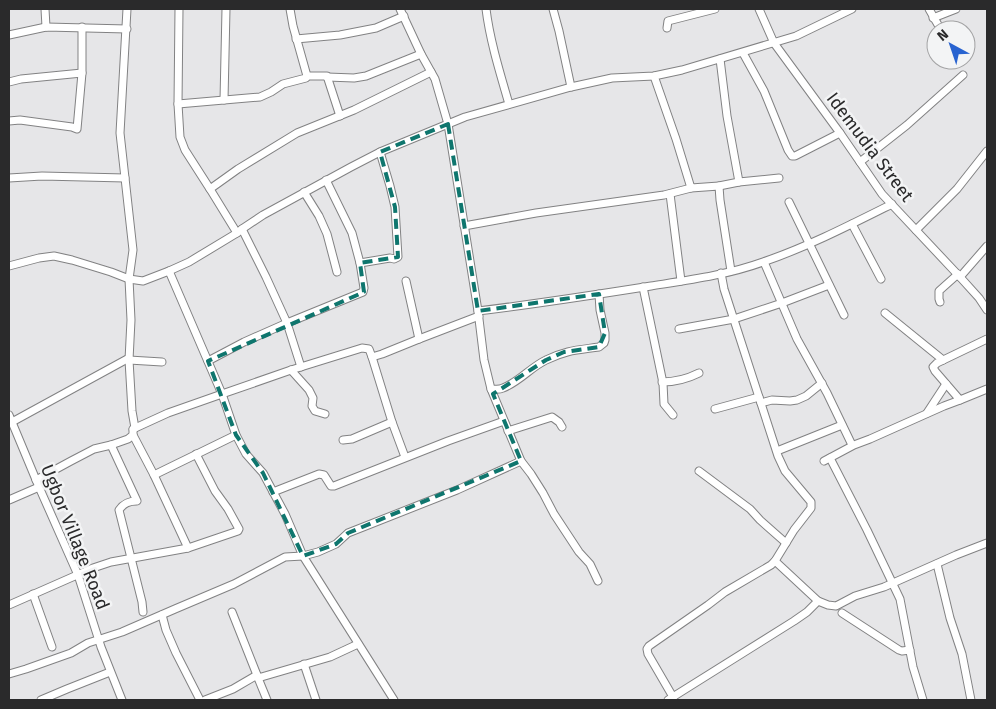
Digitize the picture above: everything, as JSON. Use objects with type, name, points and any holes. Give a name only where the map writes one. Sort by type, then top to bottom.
[{"type":"street","points":[[45,9],[46,27]]},
{"type":"street","points":[[9,500],[71,461],[94,449],[128,439],[136,428],[132,411],[129,359],[131,320],[129,279],[134,250],[120,133],[127,9]]},
{"type":"street","points":[[179,9],[178,104],[180,137],[185,150],[239,231],[266,277],[287,323],[301,367]]},
{"type":"street","points":[[224,100],[226,9]]},
{"type":"street","points":[[290,9],[306,76]]},
{"type":"street","points":[[486,9],[487,23],[494,53],[509,104]]},
{"type":"street","points":[[553,9],[571,87]]},
{"type":"street","points":[[667,28],[668,21],[715,9]]},
{"type":"street","name":"Idemudia Street","points":[[758,9],[774,43],[882,194],[959,275],[987,310]]},
{"type":"street","points":[[9,266],[54,256],[112,272],[129,279],[142,281],[189,262],[304,192],[380,152],[465,116],[571,87],[612,78],[654,76],[682,70],[796,36],[852,9]]},
{"type":"street","points":[[929,9],[933,18],[956,9]]},
{"type":"street","points":[[296,39],[376,28],[402,12],[431,72],[448,124],[484,360],[491,389],[520,461],[531,474],[579,552],[590,564],[598,581]]},
{"type":"street","points":[[9,35],[46,27],[127,28]]},
{"type":"street","points":[[9,121],[29,121],[77,129],[82,73],[82,27]]},
{"type":"street","points":[[743,53],[764,91],[792,156],[840,133]]},
{"type":"street","points":[[178,104],[260,97],[283,84],[304,79],[306,76],[325,75],[327,77],[354,78],[366,76],[421,54]]},
{"type":"street","points":[[720,59],[727,116],[739,182]]},
{"type":"street","points":[[210,189],[238,168],[296,133],[354,110],[431,72]]},
{"type":"street","points":[[9,82],[21,79],[82,73]]},
{"type":"street","points":[[860,162],[907,125],[963,75]]},
{"type":"street","points":[[654,76],[691,188]]},
{"type":"street","points":[[327,77],[340,116]]},
{"type":"street","points":[[916,230],[956,189],[987,151]]},
{"type":"street","points":[[360,263],[398,257],[395,207],[380,152]]},
{"type":"street","points":[[9,178],[42,176],[125,178]]},
{"type":"street","points":[[464,226],[536,213],[670,194],[691,188],[779,178]]},
{"type":"street","points":[[208,361],[244,342],[362,292],[364,288],[360,263],[352,233],[326,180]]},
{"type":"street","points":[[719,186],[731,271]]},
{"type":"street","points":[[304,192],[327,234],[337,272]]},
{"type":"street","points":[[670,194],[681,281]]},
{"type":"street","points":[[789,202],[844,315]]},
{"type":"street","points":[[372,357],[478,314],[721,274],[764,262],[852,224],[892,204]]},
{"type":"street","points":[[852,224],[881,279]]},
{"type":"street","points":[[940,302],[939,291],[959,275],[987,246]]},
{"type":"street","points":[[764,262],[798,339],[822,383],[852,446]]},
{"type":"street","points":[[169,271],[222,394],[236,435],[246,454],[263,473],[285,514],[303,556],[394,700]]},
{"type":"street","points":[[721,274],[724,289],[776,451],[786,471],[812,504],[774,561],[725,592],[648,646],[648,654],[662,676],[671,699],[794,621],[811,609],[818,601]]},
{"type":"street","points":[[406,281],[418,339]]},
{"type":"street","points":[[679,329],[734,319],[829,285]]},
{"type":"street","points":[[643,287],[662,382],[664,404],[673,415]]},
{"type":"street","points":[[491,389],[502,389],[539,364],[564,352],[602,346],[605,340],[605,333],[599,294]]},
{"type":"street","points":[[885,313],[943,360]]},
{"type":"street","points":[[960,400],[934,369],[935,364],[987,339]]},
{"type":"street","points":[[133,432],[168,413],[291,370],[362,348],[370,350],[405,457]]},
{"type":"street","points":[[10,418],[129,359],[162,362]]},
{"type":"street","points":[[291,370],[309,390],[313,398],[312,406],[315,411],[325,414]]},
{"type":"street","points":[[662,382],[681,380],[700,373]]},
{"type":"street","points":[[715,409],[760,400],[797,400],[806,396],[822,383]]},
{"type":"street","points":[[926,414],[946,384]]},
{"type":"street","points":[[923,700],[913,667],[900,599],[867,530],[826,459],[852,446],[987,389]]},
{"type":"street","points":[[508,431],[552,417],[562,427]]},
{"type":"street","name":"Ugbor Village Road","points":[[10,418],[78,575],[110,672],[122,700]]},
{"type":"street","points":[[343,440],[352,439],[392,422]]},
{"type":"street","points":[[273,492],[319,474],[324,475],[331,486],[334,486],[405,457],[504,422]]},
{"type":"street","points":[[776,451],[842,425]]},
{"type":"street","points":[[133,432],[188,548]]},
{"type":"street","points":[[154,475],[236,435]]},
{"type":"street","points":[[111,445],[137,502],[123,504],[119,510],[143,612]]},
{"type":"street","points":[[9,605],[111,562],[188,548],[236,533],[239,529],[228,508],[215,491],[196,454]]},
{"type":"street","points":[[9,674],[71,652],[88,643],[162,615],[234,584],[285,557],[303,556],[318,552],[336,544],[348,533],[458,490],[520,461]]},
{"type":"street","points":[[699,471],[750,509],[786,543]]},
{"type":"street","points":[[774,561],[818,601],[836,606],[854,596],[892,584],[987,543]]},
{"type":"street","points":[[937,564],[950,618],[962,654],[970,700]]},
{"type":"street","points":[[33,594],[52,647]]},
{"type":"street","points":[[232,612],[267,700]]},
{"type":"street","points":[[842,613],[899,650],[910,650]]},
{"type":"street","points":[[162,615],[176,653],[200,700]]},
{"type":"street","points":[[204,700],[220,698],[258,677],[330,657],[358,644]]},
{"type":"street","points":[[304,664],[316,700]]},
{"type":"street","points":[[41,700],[110,672]]},
{"type":"highlighted area","points":[[448,124],[478,311],[599,294],[605,333],[599,347],[564,352],[546,360],[493,394],[521,461],[348,533],[336,544],[303,556],[263,473],[236,435],[208,361],[364,292],[360,263],[398,257],[395,207],[380,152]]}]
